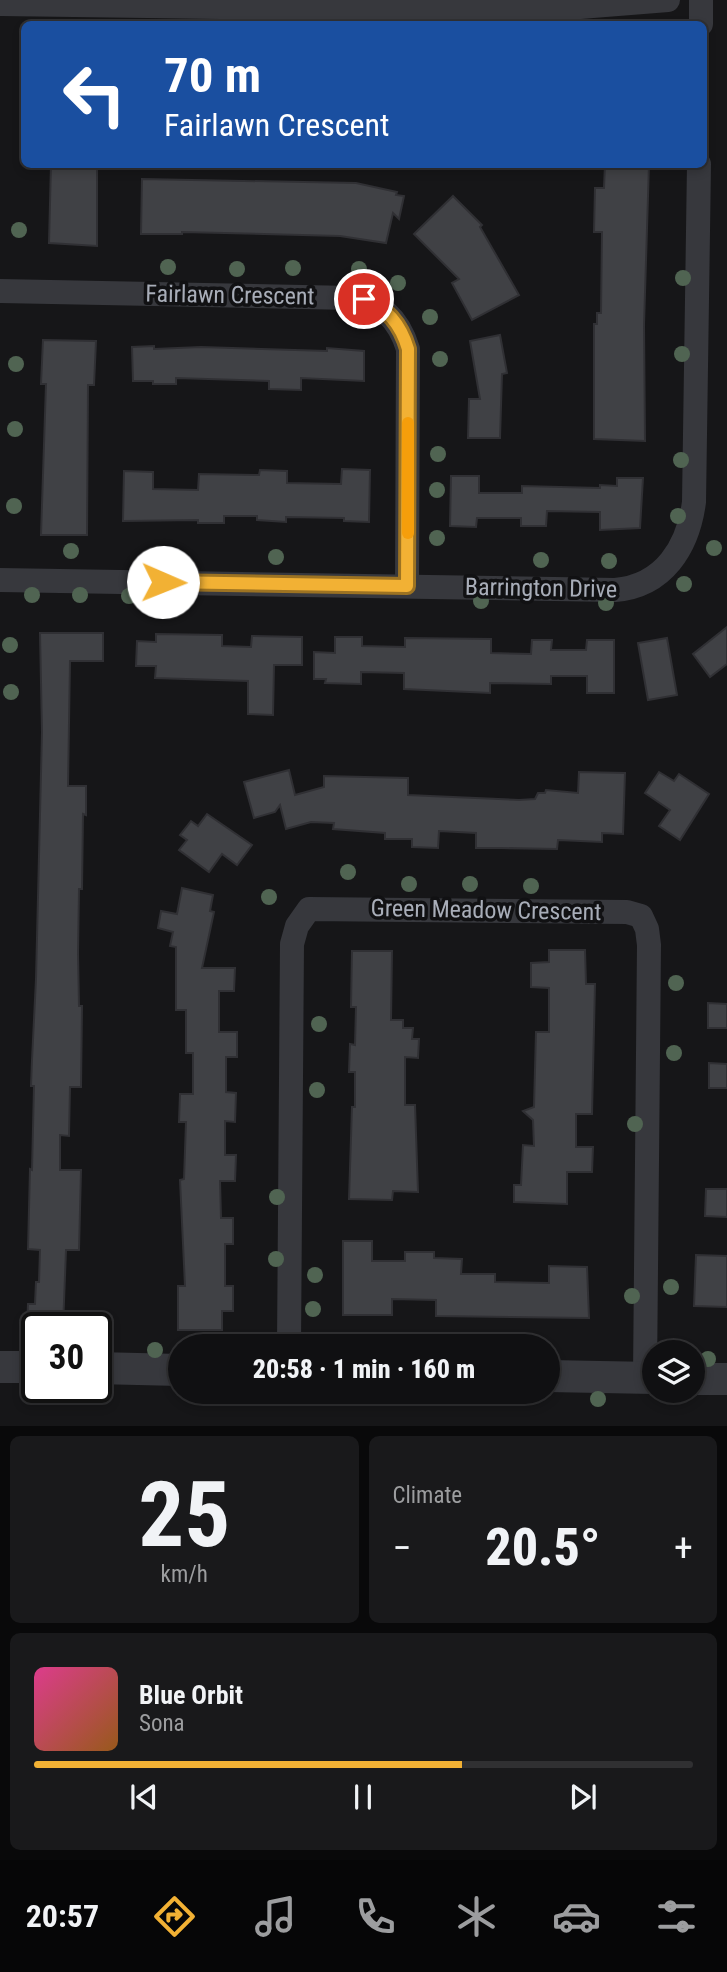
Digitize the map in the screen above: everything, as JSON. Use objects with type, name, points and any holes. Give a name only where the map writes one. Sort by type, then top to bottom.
[{"type":"street","points":[[0,4],[328,5],[530,12],[668,0]]},
{"type":"street","points":[[701,0],[701,21]]},
{"type":"street","name":"Barrington Drive","points":[[0,580],[631,589],[657,575],[677,554],[691,523],[694,502],[699,168]]},
{"type":"street","name":"Fairlawn Crescent","points":[[0,290],[352,298],[375,303],[386,310],[399,327],[408,349],[407,586]]},
{"type":"street","name":"Green Meadow Crescent","points":[[289,1334],[292,944],[297,926],[309,909],[627,912],[640,916],[647,929],[649,945],[650,1340]]},
{"type":"street","points":[[0,1367],[21,1367]]},
{"type":"street","points":[[112,1368],[168,1370]]},
{"type":"street","points":[[560,1376],[642,1378]]},
{"type":"street","points":[[705,1378],[727,1379]]},
{"type":"building","points":[[51,168],[97,168],[97,246],[49,243]]},
{"type":"building","points":[[605,168],[649,168],[644,325],[645,441],[594,439],[594,324],[597,324],[597,313],[601,313],[602,232],[594,232],[595,188],[604,188]]},
{"type":"building","points":[[142,179],[356,183],[404,196],[399,219],[393,213],[386,243],[340,236],[182,232],[141,234]]},
{"type":"building","points":[[453,196],[482,225],[480,227],[519,295],[472,320],[452,283],[459,279],[414,234]]},
{"type":"building","points":[[500,335],[507,373],[502,374],[500,438],[468,438],[469,399],[480,399],[470,341]]},
{"type":"building","points":[[43,340],[96,341],[94,385],[88,385],[87,535],[41,535],[46,384],[41,384]]},
{"type":"building","points":[[154,346],[154,349],[201,347],[327,351],[327,348],[364,351],[364,381],[301,378],[301,390],[269,389],[269,381],[176,378],[176,384],[153,384],[153,381],[133,381],[132,347]]},
{"type":"building","points":[[342,469],[370,470],[369,522],[344,521],[344,518],[286,517],[286,522],[257,520],[257,516],[224,516],[224,523],[198,523],[198,520],[123,521],[124,471],[153,472],[153,489],[198,490],[199,474],[259,475],[260,470],[287,471],[287,483],[341,484]]},
{"type":"building","points":[[451,476],[479,476],[479,493],[522,493],[522,486],[600,488],[600,485],[617,486],[617,478],[643,478],[640,528],[600,530],[600,512],[547,511],[546,526],[521,526],[521,518],[477,518],[476,527],[450,526]]},
{"type":"building","points":[[727,627],[727,664],[710,677],[693,654]]},
{"type":"building","points":[[40,633],[103,633],[103,661],[70,661],[68,786],[86,786],[86,815],[83,814],[82,889],[79,889],[81,1087],[70,1087],[69,1136],[60,1135],[60,1170],[81,1170],[79,1250],[66,1250],[64,1312],[28,1312],[28,1304],[35,1304],[40,1250],[28,1249],[42,732]]},
{"type":"building","points":[[156,634],[222,635],[222,646],[251,647],[252,636],[302,637],[302,665],[274,665],[273,715],[248,714],[248,681],[155,678],[156,666],[136,666],[137,641],[156,642]]},
{"type":"building","points":[[335,637],[362,637],[362,646],[405,647],[405,638],[491,639],[491,653],[531,654],[532,640],[552,640],[551,650],[586,650],[587,640],[614,640],[614,693],[587,693],[587,676],[551,676],[551,684],[490,683],[490,693],[404,689],[404,673],[361,672],[361,684],[325,683],[326,679],[314,679],[314,652],[335,653]]},
{"type":"building","points":[[667,638],[677,695],[648,700],[638,643]]},
{"type":"building","points":[[289,770],[295,795],[324,787],[324,776],[408,778],[408,795],[519,800],[535,799],[538,793],[545,793],[546,790],[578,793],[579,772],[625,773],[623,834],[602,833],[602,842],[558,840],[557,849],[476,848],[476,833],[439,831],[438,848],[412,847],[412,839],[385,839],[385,833],[333,829],[334,823],[311,822],[286,829],[280,805],[275,812],[254,818],[244,782]]},
{"type":"building","points":[[659,772],[674,781],[679,774],[709,794],[680,840],[659,826],[670,810],[645,793]]},
{"type":"building","points":[[207,814],[252,845],[237,865],[222,854],[209,872],[179,850],[187,840],[180,835],[191,821],[198,826]]},
{"type":"building","points":[[182,888],[213,895],[210,911],[214,912],[202,968],[235,968],[234,991],[219,991],[219,1032],[237,1032],[237,1057],[226,1057],[226,1092],[236,1093],[235,1122],[225,1121],[225,1155],[236,1155],[235,1181],[220,1181],[221,1218],[233,1218],[233,1244],[225,1244],[225,1286],[233,1286],[233,1311],[222,1311],[222,1330],[178,1330],[178,1286],[185,1286],[180,1180],[184,1179],[186,1122],[179,1122],[180,1094],[193,1094],[193,1053],[186,1053],[186,1010],[176,1010],[176,947],[170,946],[173,932],[158,928],[161,911],[177,914]]},
{"type":"building","points":[[549,950],[585,950],[586,984],[595,984],[592,1114],[576,1114],[576,1147],[593,1147],[592,1172],[567,1172],[567,1204],[514,1202],[514,1185],[521,1185],[523,1145],[534,1146],[533,1120],[523,1111],[534,1107],[536,1032],[549,1032],[549,988],[531,987],[531,963],[549,962]]},
{"type":"building","points":[[352,951],[392,951],[391,1020],[403,1020],[403,1028],[413,1028],[412,1039],[419,1039],[418,1058],[405,1057],[405,1105],[415,1105],[418,1192],[393,1191],[392,1200],[349,1199],[352,1107],[355,1107],[355,1072],[349,1072],[350,1044],[355,1045],[356,1007],[351,1007]]},
{"type":"building","points":[[708,1003],[727,1004],[727,1028],[708,1028]]},
{"type":"building","points":[[709,1063],[727,1064],[727,1088],[709,1088]]},
{"type":"building","points":[[706,1189],[727,1189],[727,1217],[705,1216]]},
{"type":"building","points":[[343,1241],[372,1241],[372,1261],[405,1261],[405,1252],[434,1252],[434,1258],[462,1259],[461,1274],[495,1274],[495,1282],[549,1283],[549,1266],[587,1267],[589,1318],[436,1316],[436,1300],[392,1299],[392,1315],[343,1315]]},
{"type":"building","points":[[696,1255],[727,1256],[727,1307],[694,1306]]},
{"type":"slow traffic","points":[[408,423],[408,533]]},
{"type":"route","points":[[163,582],[407,586],[408,349],[399,327],[386,310],[364,299]]}]
